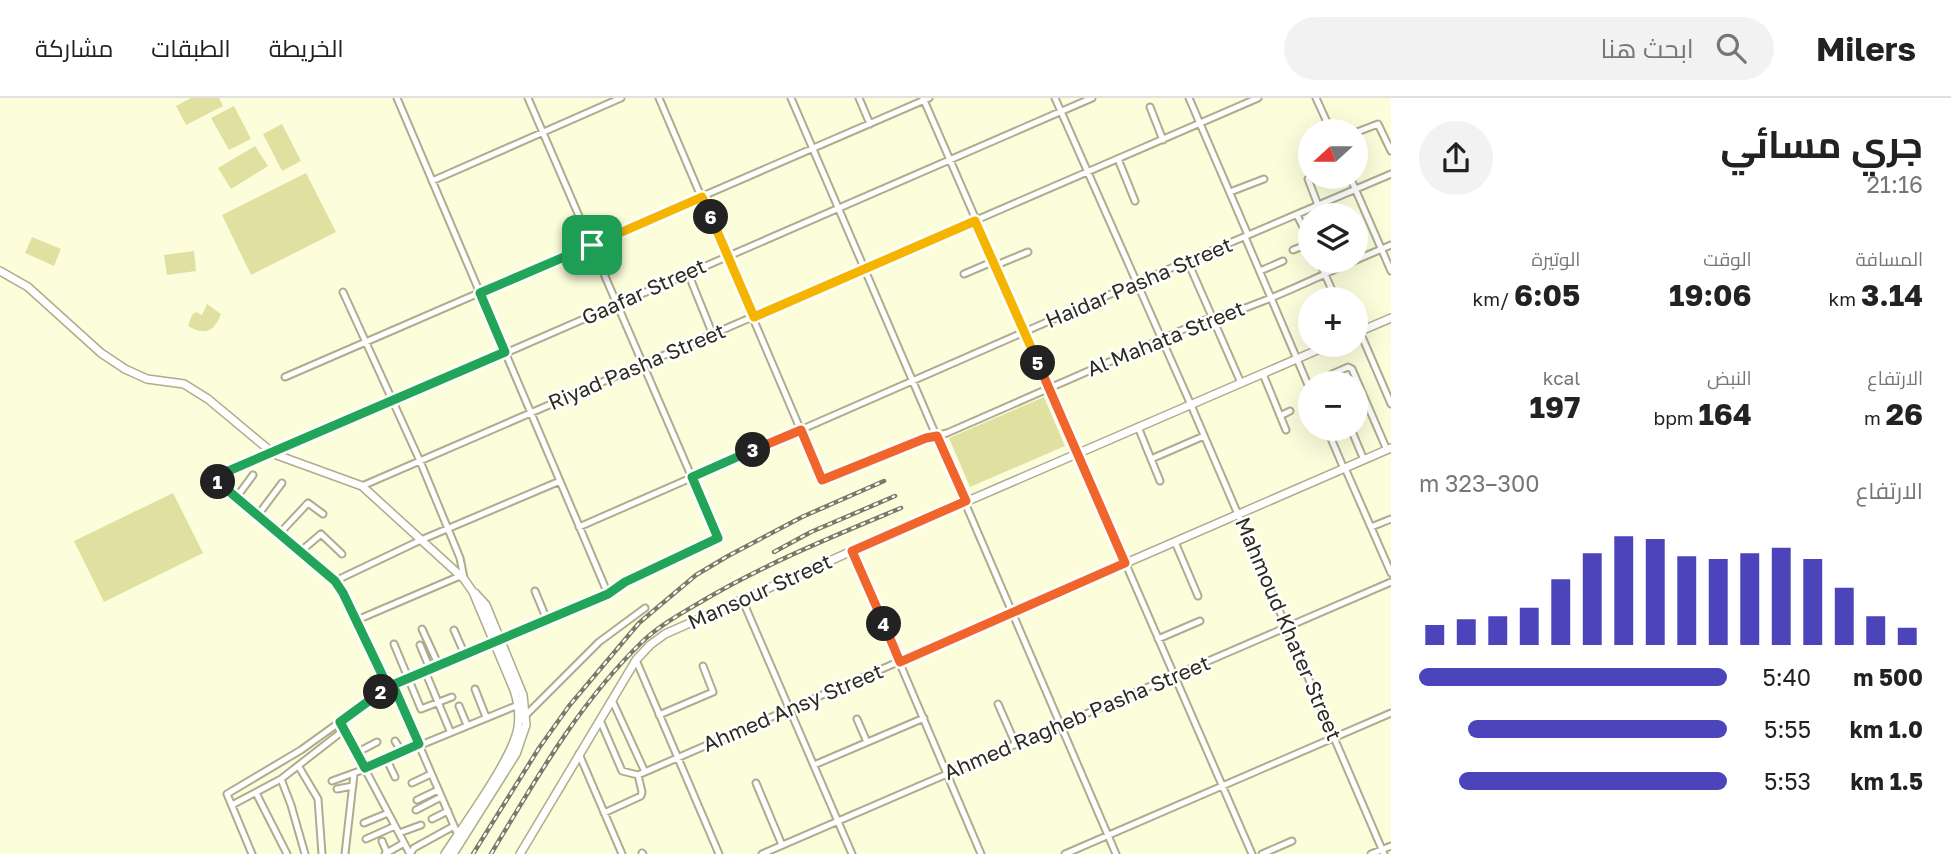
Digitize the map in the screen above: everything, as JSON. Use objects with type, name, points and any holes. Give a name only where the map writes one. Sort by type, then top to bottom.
[{"type":"street","points":[[397,98],[608,594]]},
{"type":"street","points":[[252,854],[228,794],[302,750],[390,686],[608,594],[625,582],[718,538],[528,98]]},
{"type":"street","points":[[432,181],[621,98]]},
{"type":"street","points":[[659,98],[801,430]]},
{"type":"street","points":[[791,98],[1116,854]]},
{"type":"street","points":[[859,98],[870,124]]},
{"type":"street","name":"Mahmoud Khater Street","points":[[1055,98],[1191,405],[1383,852]]},
{"type":"street","name":"Gaafar Street","points":[[236,498],[216,479],[219,475],[274,454],[1092,98]]},
{"type":"street","points":[[1189,98],[1302,371]]},
{"type":"street","name":"Riyad Pasha Street","points":[[362,486],[1258,98]]},
{"type":"street","points":[[1316,98],[1326,119]]},
{"type":"street","points":[[285,377],[925,99],[993,264],[1078,452],[1252,854]]},
{"type":"street","points":[[1150,107],[1163,140]]},
{"type":"street","points":[[1368,127],[1380,125],[1391,151]]},
{"type":"street","points":[[1118,159],[1135,201]]},
{"type":"street","name":"Haidar Pasha Street","points":[[1368,184],[1391,175]]},
{"type":"street","points":[[1230,192],[1264,179]]},
{"type":"street","points":[[1356,189],[1391,271]]},
{"type":"street","name":"Haidar Pasha Street","points":[[1323,203],[1356,189]]},
{"type":"street","name":"Haidar Pasha Street","points":[[579,527],[1297,215]]},
{"type":"street","name":"Al Mahata Street","points":[[1368,255],[1391,245]]},
{"type":"street","points":[[1293,250],[1298,248]]},
{"type":"street","points":[[964,274],[1028,252]]},
{"type":"street","points":[[1260,271],[1283,261]]},
{"type":"street","points":[[1188,262],[1241,383]]},
{"type":"street","points":[[0,271],[36,293],[112,361],[141,377],[184,384],[274,454],[362,486],[462,577],[484,601],[518,705],[518,727],[513,745],[445,854]]},
{"type":"street","points":[[688,273],[713,335]]},
{"type":"street","points":[[1325,274],[1331,287]]},
{"type":"street","name":"Al Mahata Street","points":[[801,430],[822,480],[937,436],[1161,339],[1325,274]]},
{"type":"street","points":[[343,292],[448,528],[463,564],[462,577]]},
{"type":"street","points":[[1368,328],[1391,318]]},
{"type":"street","points":[[1368,353],[1391,404]]},
{"type":"street","name":"Mansour Street","points":[[520,854],[636,660],[665,634],[1302,357]]},
{"type":"street","points":[[1262,374],[1286,430]]},
{"type":"street","points":[[1368,405],[1389,449]]},
{"type":"street","points":[[1280,416],[1290,411]]},
{"type":"street","points":[[1138,427],[1160,481]]},
{"type":"street","points":[[1151,459],[1204,436]]},
{"type":"street","points":[[1333,441],[1391,573]]},
{"type":"street","points":[[1356,441],[1364,460]]},
{"type":"street","name":"Ahmed Ansy Street","points":[[638,775],[1389,449]]},
{"type":"street","points":[[253,475],[236,498],[335,581],[419,744],[458,835]]},
{"type":"street","points":[[335,581],[448,528],[560,481]]},
{"type":"street","points":[[258,515],[282,483]]},
{"type":"street","points":[[279,533],[309,503],[323,514]]},
{"type":"street","points":[[1371,527],[1391,519]]},
{"type":"street","points":[[301,551],[320,534],[342,554]]},
{"type":"street","points":[[1175,542],[1198,596]]},
{"type":"street","points":[[852,551],[981,854]]},
{"type":"street","points":[[357,620],[462,577]]},
{"type":"street","name":"Ahmed Ragheb Pasha Street","points":[[762,854],[1391,582]]},
{"type":"street","points":[[535,591],[547,620]]},
{"type":"street","points":[[742,599],[852,854]]},
{"type":"street","points":[[526,715],[599,642],[645,608]]},
{"type":"street","points":[[1158,639],[1200,621]]},
{"type":"street","points":[[422,629],[439,666]]},
{"type":"street","points":[[454,629],[465,655]]},
{"type":"street","points":[[453,854],[516,754],[524,735],[526,715],[523,695],[497,640]]},
{"type":"street","points":[[394,644],[421,709],[452,697]]},
{"type":"street","points":[[420,645],[438,703],[450,731]]},
{"type":"street","points":[[636,660],[719,854]]},
{"type":"street","points":[[659,715],[713,692],[703,666]]},
{"type":"street","points":[[475,689],[486,717]]},
{"type":"street","points":[[612,700],[645,772]]},
{"type":"street","points":[[998,704],[1016,744]]},
{"type":"street","points":[[331,781],[354,774],[419,744],[518,705]]},
{"type":"street","points":[[459,706],[467,725]]},
{"type":"street","points":[[1065,854],[1390,715]]},
{"type":"street","points":[[814,765],[924,718]]},
{"type":"street","points":[[858,719],[867,742]]},
{"type":"street","points":[[600,720],[622,771],[625,774],[638,775],[642,792],[641,796],[604,813]]},
{"type":"street","points":[[340,722],[410,854],[414,848],[454,826]]},
{"type":"street","points":[[232,805],[299,767],[344,730]]},
{"type":"street","points":[[395,741],[401,752]]},
{"type":"street","points":[[356,753],[377,742]]},
{"type":"street","points":[[579,754],[622,854]]},
{"type":"street","points":[[386,758],[395,778]]},
{"type":"street","points":[[299,767],[318,799],[322,854]]},
{"type":"street","points":[[345,854],[354,774]]},
{"type":"street","points":[[412,783],[432,774]]},
{"type":"street","points":[[281,779],[292,805],[305,854]]},
{"type":"street","points":[[756,783],[782,845]]},
{"type":"street","points":[[337,789],[353,786]]},
{"type":"street","points":[[417,800],[438,790]]},
{"type":"street","points":[[256,793],[287,854]]},
{"type":"street","points":[[416,810],[441,797]]},
{"type":"street","points":[[432,819],[448,811]]},
{"type":"street","points":[[364,823],[388,813]]},
{"type":"street","points":[[366,839],[395,825]]},
{"type":"street","points":[[398,833],[421,825]]},
{"type":"street","points":[[382,841],[386,853],[404,843]]},
{"type":"street","points":[[1262,854],[1292,841]]},
{"type":"street","points":[[1371,854],[1383,852],[1391,846]]},
{"type":"green space","points":[[191,98],[219,98],[223,106],[186,125],[176,106]]},
{"type":"green space","points":[[234,106],[251,139],[229,150],[211,118]]},
{"type":"green space","points":[[282,124],[301,161],[282,171],[263,134]]},
{"type":"green space","points":[[255,146],[268,166],[231,189],[218,168]]},
{"type":"green space","points":[[306,173],[336,232],[251,275],[222,215]]},
{"type":"green space","points":[[32,237],[61,249],[54,266],[25,253]]},
{"type":"green space","points":[[194,251],[196,271],[167,275],[164,255]]},
{"type":"green space","points":[[207,304],[221,314],[215,325],[204,331],[188,326],[192,315],[196,312],[202,315]]},
{"type":"green space","points":[[1044,397],[1065,446],[970,487],[949,438]]},
{"type":"green space","points":[[173,493],[203,553],[104,602],[74,541]]},
{"type":"railway","points":[[473,854],[539,748],[569,706],[639,623],[696,575],[728,556],[802,517],[884,481]]},
{"type":"railway","points":[[774,552],[811,532],[895,496]]},
{"type":"railway","points":[[491,854],[578,716],[619,666],[649,636],[679,615],[752,574],[901,508]]},
{"type":"route","points":[[592,245],[480,293],[505,352],[274,454],[219,475],[216,479],[335,581],[388,687],[393,685],[419,744],[365,768],[340,722],[386,688],[388,687],[390,686],[608,594],[625,582],[718,538],[692,477],[801,430],[822,480],[937,436],[966,501],[852,551],[900,662],[1125,563],[975,221],[754,317],[702,197],[592,245]]}]
